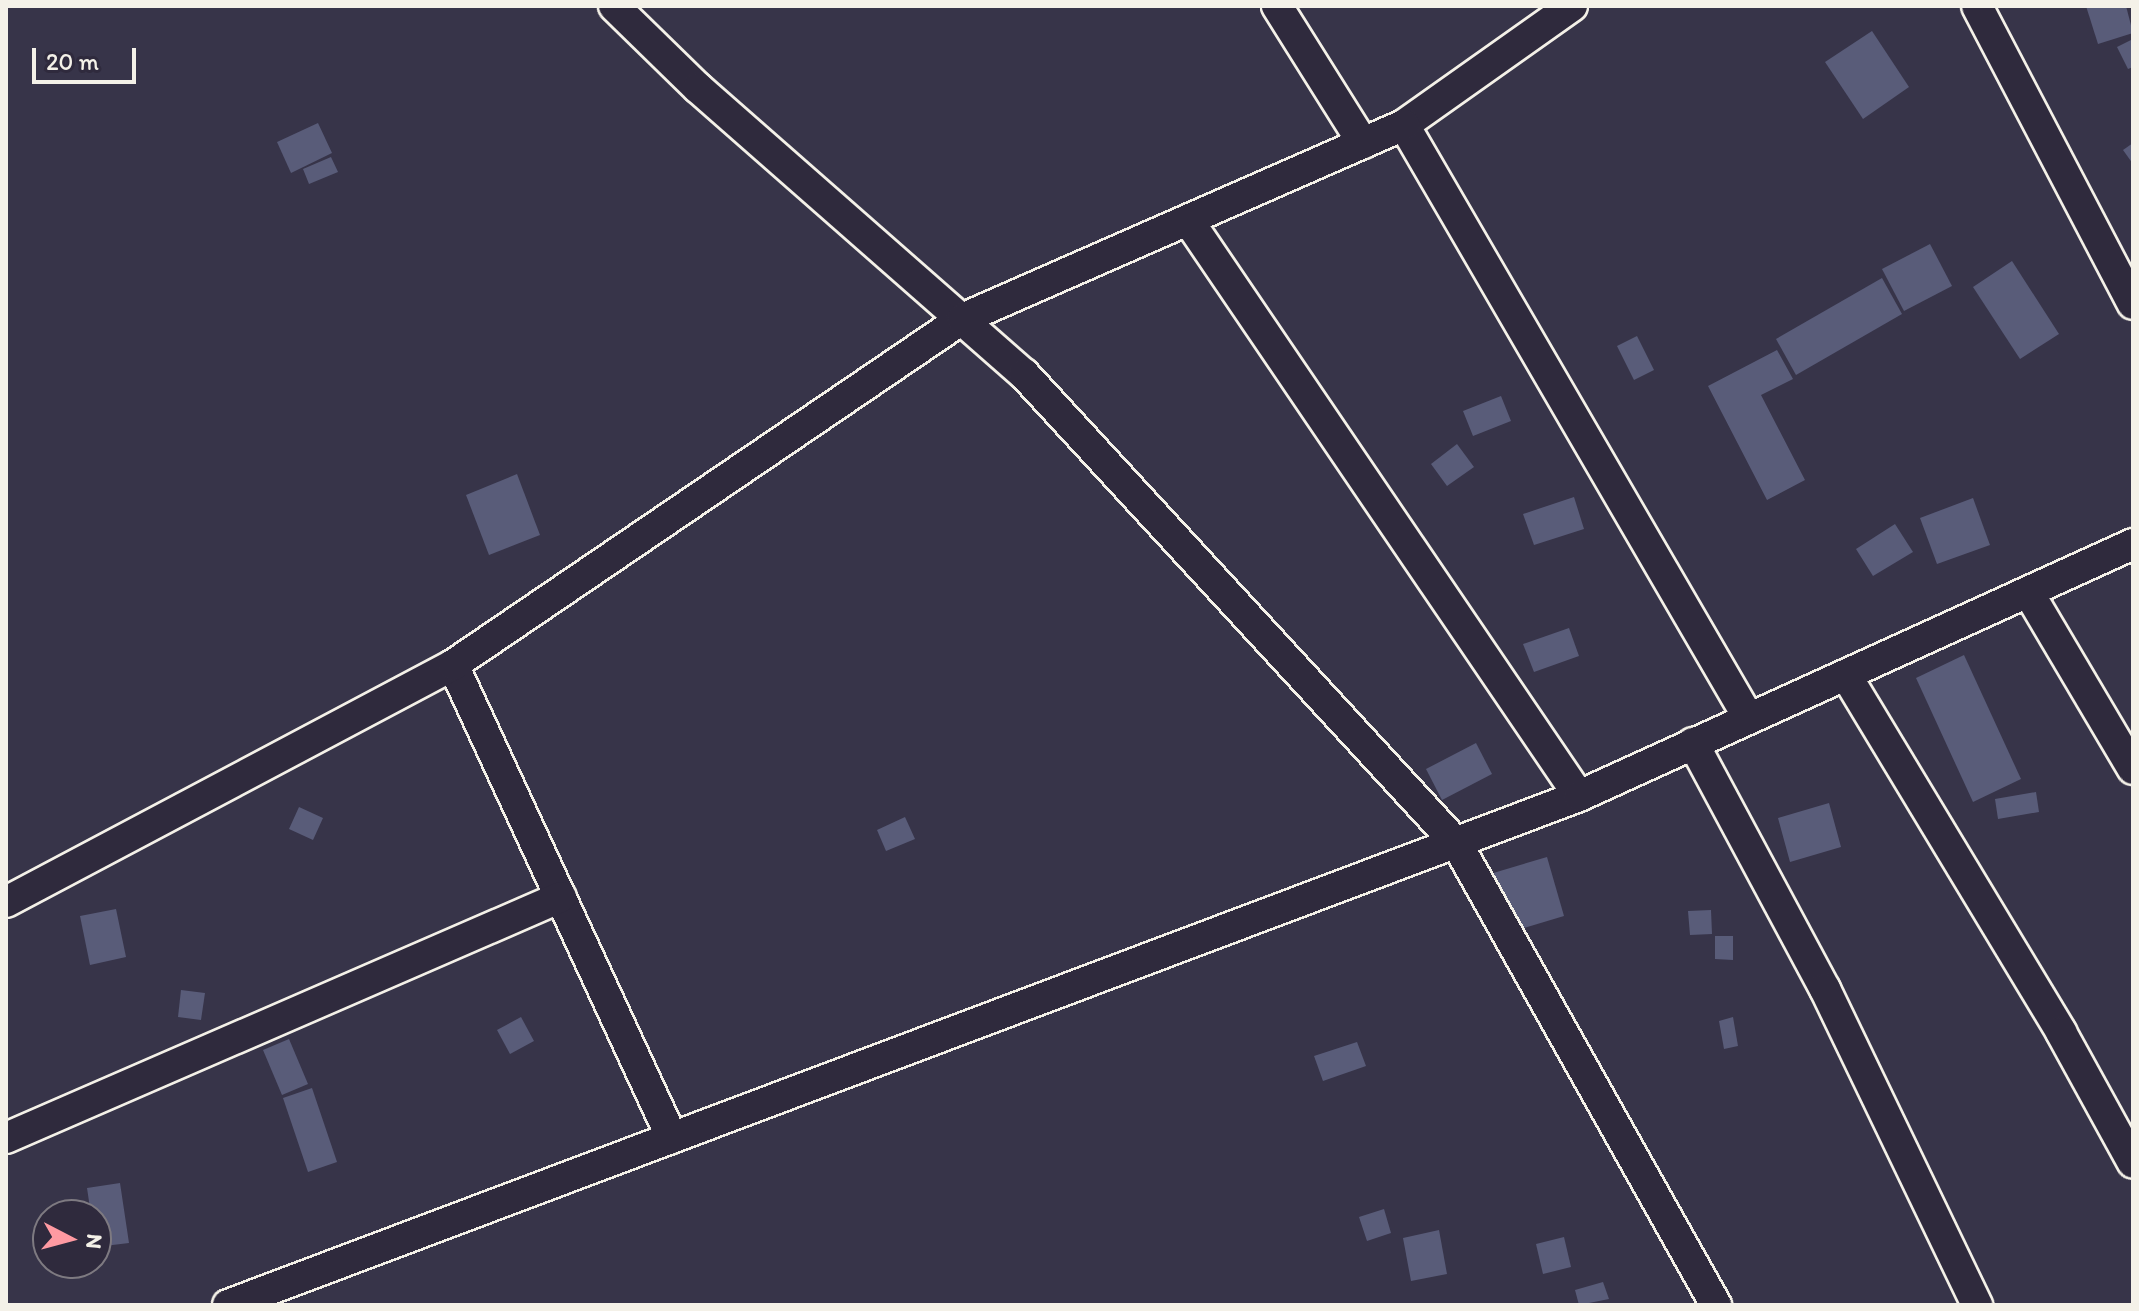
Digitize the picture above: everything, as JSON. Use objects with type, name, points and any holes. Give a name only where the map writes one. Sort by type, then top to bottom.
[{"type":"street","points":[[614,6],[698,88],[1024,374],[1457,844],[1716,1305]]},
{"type":"street","points":[[1277,6],[1363,143]]},
{"type":"street","points":[[1977,6],[2133,304]]},
{"type":"street","points":[[6,902],[453,665],[962,319],[1404,125],[1552,12]]},
{"type":"street","points":[[1404,125],[1748,717]]},
{"type":"street","points":[[1188,220],[1579,796]]},
{"type":"street","points":[[228,1305],[1579,796],[1748,717],[2030,595],[2133,544]]},
{"type":"street","points":[[2030,595],[2133,769]]},
{"type":"street","points":[[453,665],[672,1138]]},
{"type":"street","points":[[1846,675],[2061,1032],[2133,1163]]},
{"type":"street","points":[[1693,743],[1825,989],[1977,1305]]},
{"type":"street","points":[[6,1138],[561,897]]},
{"type":"building","points":[[2086,6],[2126,6],[2133,33],[2098,44]]},
{"type":"building","points":[[1872,31],[1909,87],[1863,119],[1825,62]]},
{"type":"building","points":[[2133,39],[2133,67],[2128,69],[2117,47]]},
{"type":"building","points":[[318,123],[332,153],[291,173],[277,142]]},
{"type":"building","points":[[2133,143],[2133,164],[2123,150]]},
{"type":"building","points":[[331,157],[338,172],[309,184],[303,169]]},
{"type":"building","points":[[1930,244],[1952,286],[1904,311],[1882,269]]},
{"type":"building","points":[[2012,261],[2059,334],[2020,359],[1973,287]]},
{"type":"building","points":[[1882,278],[1902,314],[1796,375],[1776,339]]},
{"type":"building","points":[[1637,336],[1654,370],[1634,380],[1617,346]]},
{"type":"building","points":[[1777,350],[1793,379],[1761,395],[1805,480],[1767,500],[1708,386]]},
{"type":"building","points":[[1501,396],[1511,421],[1473,436],[1463,411]]},
{"type":"building","points":[[1457,444],[1474,467],[1447,486],[1431,464]]},
{"type":"building","points":[[517,474],[540,535],[489,555],[466,495]]},
{"type":"building","points":[[1574,497],[1584,529],[1534,545],[1523,514]]},
{"type":"building","points":[[1973,498],[1990,545],[1937,564],[1920,518]]},
{"type":"building","points":[[1895,524],[1913,552],[1873,576],[1856,549]]},
{"type":"building","points":[[1569,628],[1579,656],[1534,672],[1523,644]]},
{"type":"building","points":[[1964,655],[2021,779],[1973,802],[1916,678]]},
{"type":"building","points":[[1476,743],[1492,774],[1442,800],[1426,769]]},
{"type":"building","points":[[2036,792],[2039,812],[1998,819],[1995,799]]},
{"type":"building","points":[[1829,803],[1841,847],[1790,862],[1778,818]]},
{"type":"building","points":[[299,807],[323,818],[313,840],[289,829]]},
{"type":"building","points":[[905,817],[915,839],[886,851],[877,830]]},
{"type":"building","points":[[1547,857],[1564,916],[1507,933],[1490,874]]},
{"type":"building","points":[[116,909],[126,957],[90,965],[80,916]]},
{"type":"building","points":[[1711,910],[1712,934],[1690,935],[1688,911]]},
{"type":"building","points":[[1715,936],[1733,936],[1733,960],[1715,959]]},
{"type":"building","points":[[181,990],[205,993],[201,1020],[178,1017]]},
{"type":"building","points":[[521,1017],[534,1041],[510,1054],[497,1030]]},
{"type":"building","points":[[1733,1017],[1738,1046],[1724,1049],[1719,1021]]},
{"type":"building","points":[[289,1039],[308,1084],[282,1095],[263,1050]]},
{"type":"building","points":[[1357,1042],[1366,1066],[1323,1081],[1314,1056]]},
{"type":"building","points":[[312,1088],[337,1162],[308,1172],[283,1098]]},
{"type":"building","points":[[120,1183],[129,1243],[112,1245],[112,1199],[89,1199],[87,1188]]},
{"type":"building","points":[[1384,1209],[1391,1233],[1367,1241],[1359,1217]]},
{"type":"building","points":[[1439,1230],[1447,1274],[1411,1281],[1403,1238]]},
{"type":"building","points":[[1564,1237],[1571,1267],[1543,1274],[1536,1244]]},
{"type":"building","points":[[1603,1282],[1609,1299],[1579,1305],[1575,1290]]}]
